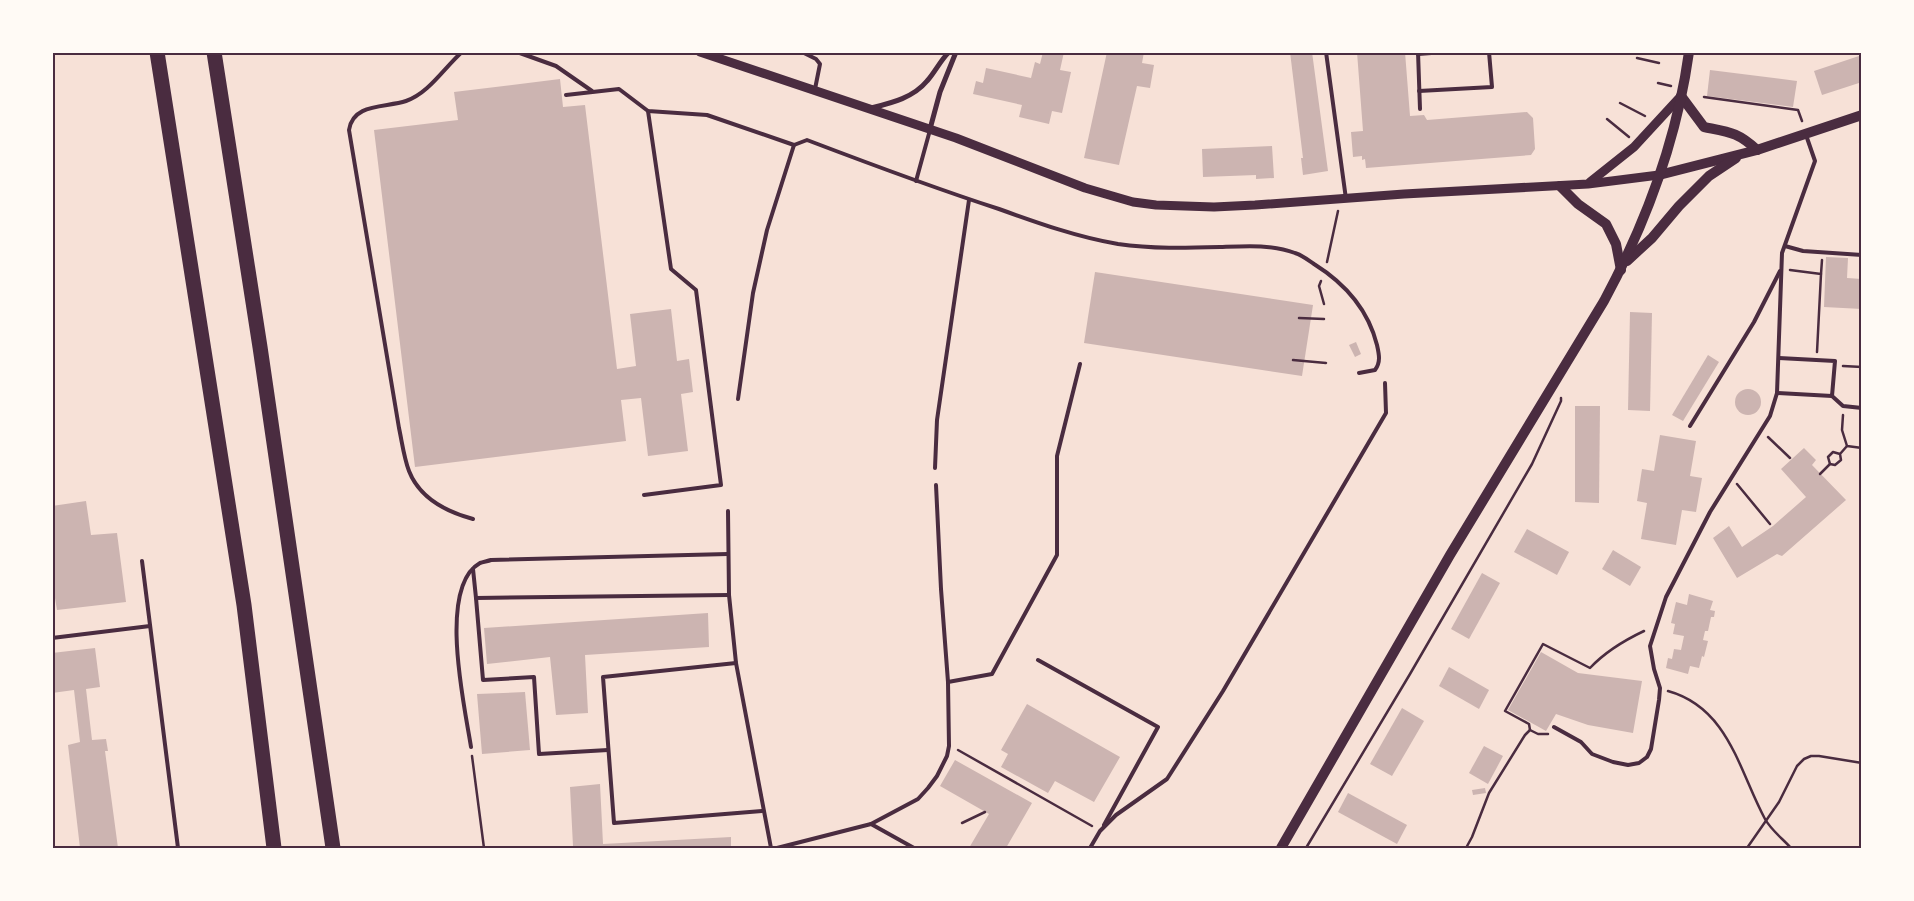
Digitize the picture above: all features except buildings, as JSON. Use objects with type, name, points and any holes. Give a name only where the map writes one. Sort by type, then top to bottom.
[{"type":"highway","points":[[158,52],[244,605],[274,848]]},
{"type":"highway","points":[[214,52],[260,347],[333,848]]},
{"type":"main road","points":[[1281,848],[1450,554],[1604,301],[1622,266],[1645,215],[1659,175],[1681,96],[1689,52]]},
{"type":"main road","points":[[1681,96],[1704,128],[1730,132],[1743,137],[1757,150]]},
{"type":"main road","points":[[1659,175],[1757,150],[1862,115]]},
{"type":"main road","points":[[1622,266],[1652,238],[1679,206],[1710,176],[1742,154]]},
{"type":"main road","points":[[1560,186],[1578,204],[1606,224],[1616,244],[1622,266]]},
{"type":"street","points":[[700,52],[930,129],[1070,183],[1133,202],[1171,206],[1214,207],[1588,184],[1659,175]]},
{"type":"street","points":[[869,109],[897,101],[915,92],[928,81],[948,52]]},
{"type":"street","points":[[930,129],[940,92],[956,52]]},
{"type":"street","points":[[1588,184],[1634,148],[1681,96]]},
{"type":"lane","points":[[462,52],[432,83],[415,97],[362,110],[355,114],[350,121],[348,130],[397,419],[410,472],[420,489],[435,504],[453,514],[473,519]]},
{"type":"lane","points":[[517,52],[556,66],[593,92]]},
{"type":"lane","points":[[802,52],[816,59],[820,64],[815,92]]},
{"type":"lane","points":[[1326,52],[1343,199]]},
{"type":"lane","points":[[1420,109],[1418,53],[1445,52]]},
{"type":"lane","points":[[1419,91],[1492,87],[1488,52]]},
{"type":"lane","points":[[566,95],[619,89],[648,111],[707,115],[794,145],[807,140],[969,200],[1095,240],[1166,248],[1259,246],[1280,248],[1297,254],[1326,271],[1356,298],[1370,323],[1380,357],[1379,365],[1375,370],[1359,373]]},
{"type":"lane","points":[[644,495],[720,485],[696,290],[671,269],[648,111]]},
{"type":"lane","points":[[916,181],[930,129]]},
{"type":"lane","points":[[1554,727],[1581,742],[1592,754],[1613,762],[1639,764],[1647,757],[1651,749],[1660,688],[1650,646],[1666,597],[1710,512],[1770,416],[1777,393],[1781,269],[1785,246],[1815,161],[1806,135]]},
{"type":"lane","points":[[738,399],[753,293],[767,230],[794,145]]},
{"type":"lane","points":[[935,468],[937,420],[969,200]]},
{"type":"lane","points":[[1785,246],[1803,251],[1862,255]]},
{"type":"lane","points":[[1690,426],[1754,322],[1781,269]]},
{"type":"lane","points":[[1778,358],[1835,361],[1832,396]]},
{"type":"lane","points":[[948,682],[992,674],[1057,555],[1058,456],[1080,364]]},
{"type":"lane","points":[[1100,831],[1124,808],[1167,779],[1213,707],[1386,413],[1385,383]]},
{"type":"lane","points":[[1777,393],[1832,396],[1843,406],[1862,408]]},
{"type":"lane","points":[[777,848],[871,824],[905,807],[921,796],[937,776],[947,756],[950,746],[948,682],[936,485]]},
{"type":"lane","points":[[728,511],[728,595],[736,663],[762,811],[771,848]]},
{"type":"lane","points":[[471,747],[456,632],[459,600],[463,586],[473,569],[480,563],[491,560],[728,554]]},
{"type":"lane","points":[[142,561],[178,848]]},
{"type":"lane","points":[[473,569],[483,680],[534,677],[539,754],[608,750]]},
{"type":"lane","points":[[476,598],[728,595]]},
{"type":"lane","points":[[52,638],[150,626]]},
{"type":"lane","points":[[1038,660],[1158,727],[1090,848]]},
{"type":"lane","points":[[736,663],[603,677],[614,823],[762,811]]},
{"type":"lane","points":[[871,824],[914,848]]},
{"type":"path","points":[[1637,58],[1659,63]]},
{"type":"path","points":[[1704,97],[1798,110],[1806,135]]},
{"type":"path","points":[[1620,103],[1645,116]]},
{"type":"path","points":[[1606,119],[1626,135]]},
{"type":"path","points":[[1324,304],[1319,286],[1326,271],[1343,199]]},
{"type":"path","points":[[1781,269],[1822,274],[1816,360]]},
{"type":"path","points":[[1299,318],[1324,319]]},
{"type":"path","points":[[1293,360],[1326,363]]},
{"type":"path","points":[[1835,365],[1862,367]]},
{"type":"path","points":[[1306,848],[1532,464],[1561,401]]},
{"type":"path","points":[[1843,406],[1842,430],[1848,446]]},
{"type":"path","points":[[1761,431],[1790,458]]},
{"type":"path","points":[[1848,446],[1862,448]]},
{"type":"path","points":[[1840,454],[1848,446]]},
{"type":"path","points":[[1830,464],[1828,457],[1834,452],[1840,454]]},
{"type":"path","points":[[1820,474],[1830,464],[1835,465],[1841,460],[1840,454]]},
{"type":"path","points":[[1732,477],[1770,524]]},
{"type":"path","points":[[1530,730],[1529,724],[1505,711],[1543,644],[1590,668],[1623,642],[1657,625]]},
{"type":"path","points":[[1660,688],[1686,698],[1709,714],[1724,733],[1735,752],[1766,820],[1791,848]]},
{"type":"path","points":[[1530,730],[1538,734],[1546,734],[1551,733],[1554,727]]},
{"type":"path","points":[[1466,848],[1489,793],[1530,730]]},
{"type":"path","points":[[950,746],[1100,831]]},
{"type":"path","points":[[471,747],[484,848]]},
{"type":"path","points":[[1747,848],[1779,802],[1797,766],[1804,759],[1811,756],[1819,756],[1862,764]]},
{"type":"path","points":[[962,823],[985,812]]}]
